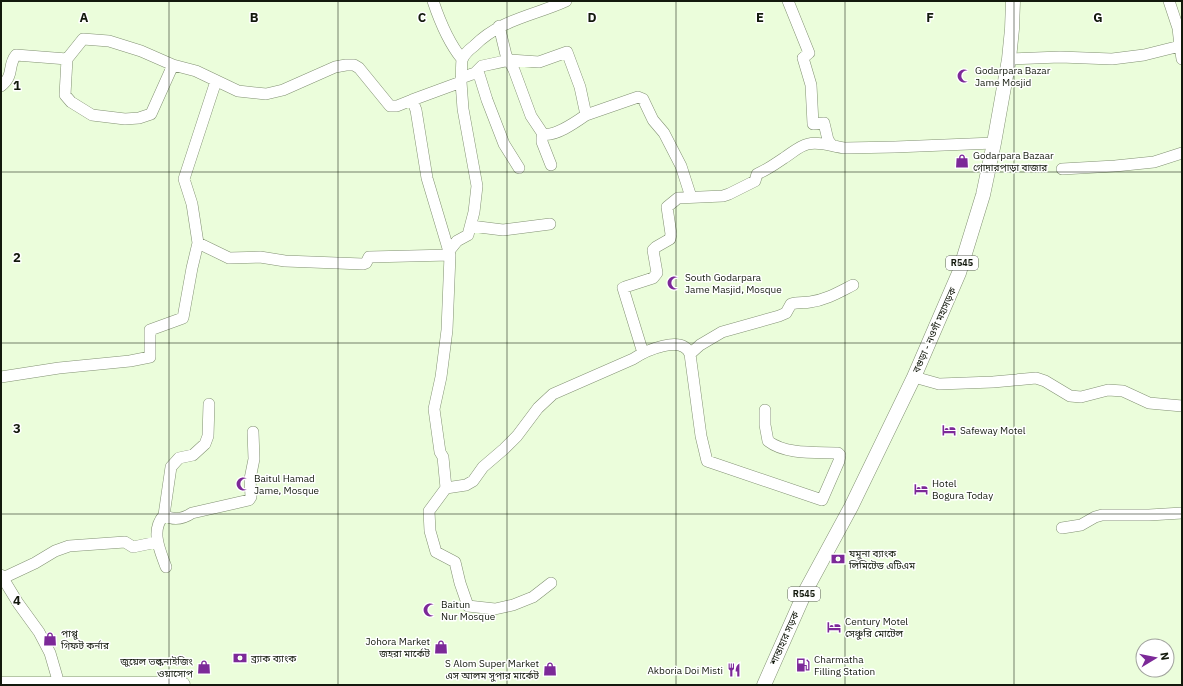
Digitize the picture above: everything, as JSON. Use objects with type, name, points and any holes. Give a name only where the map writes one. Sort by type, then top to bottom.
[{"type":"highway","points":[[1,685],[182,685]]},
{"type":"main road","name":"বগুড়া - নওগাঁ মহাসড়ক","points":[[851,507],[914,377],[959,273],[983,194],[994,144],[1009,59],[1013,1]]},
{"type":"main road","name":"শান্তাহার সড়ক","points":[[764,685],[806,590],[851,507]]},
{"type":"street","points":[[433,1],[440,23],[453,48],[462,59]]},
{"type":"street","points":[[450,253],[458,241],[468,235],[474,212],[477,186],[463,109],[461,80],[462,59],[480,40],[499,26],[566,1]]},
{"type":"street","points":[[788,1],[809,53],[803,58],[811,85],[813,124],[824,123],[828,140],[831,144]]},
{"type":"street","points":[[1169,1],[1178,28],[1182,59]]},
{"type":"street","points":[[499,26],[506,55],[510,60],[531,116],[544,135]]},
{"type":"street","points":[[173,65],[151,114],[139,118],[125,119],[92,115],[71,102],[65,95],[67,59],[83,39],[109,41],[141,51],[173,65],[196,71],[238,91],[266,94],[283,90],[335,67],[354,65],[359,68],[390,106],[397,106],[461,80],[478,71],[482,66],[510,60],[539,62],[568,52],[580,87],[586,115]]},
{"type":"street","points":[[1009,59],[1060,57],[1112,60],[1144,55],[1180,46]]},
{"type":"street","points":[[1,86],[10,76],[16,55],[67,59]]},
{"type":"street","points":[[478,71],[487,100],[504,144],[519,168]]},
{"type":"street","points":[[1,377],[58,368],[130,361],[150,357],[150,330],[184,318],[192,268],[198,243],[192,204],[184,179],[216,81]]},
{"type":"street","points":[[544,135],[564,129],[586,115],[638,97],[643,99],[653,120],[664,133],[681,166],[691,197]]},
{"type":"street","points":[[412,100],[416,110],[427,178],[450,253],[447,330],[441,377],[434,409],[440,452],[443,457],[446,488],[429,511],[430,531],[436,552],[455,562],[468,606],[495,609],[513,605],[533,598],[551,583]]},
{"type":"street","points":[[544,135],[542,137],[542,142],[551,164]]},
{"type":"street","points":[[643,353],[623,288],[656,276],[657,273],[653,250],[670,239],[671,234],[667,207],[678,198],[723,196],[729,194],[755,181],[757,174],[779,162],[801,146],[809,144],[831,144],[837,147],[845,148],[895,148],[994,144]]},
{"type":"street","points":[[1062,169],[1154,162],[1182,153]]},
{"type":"street","points":[[471,226],[502,230],[550,224]]},
{"type":"street","points":[[198,243],[229,258],[260,257],[285,261],[327,264],[363,264],[366,263],[369,257],[450,253]]},
{"type":"street","points":[[690,354],[700,345],[722,332],[779,316],[786,313],[791,304],[796,302],[811,302],[832,296],[853,284]]},
{"type":"street","points":[[446,488],[466,485],[473,481],[483,467],[517,436],[538,408],[553,394],[633,359],[643,353],[674,344],[682,345],[688,348],[690,354],[701,436],[707,461],[822,500],[839,461],[840,455],[838,453],[791,450],[774,446],[768,441],[765,425],[765,410]]},
{"type":"street","points":[[914,377],[939,384],[993,382],[1036,378],[1045,381],[1070,396],[1081,397],[1108,390],[1123,391],[1149,403],[1182,406]]},
{"type":"street","points":[[166,567],[157,542],[156,530],[164,515],[171,466],[179,458],[193,455],[205,444],[208,436],[209,404]]},
{"type":"street","points":[[164,515],[173,520],[186,517],[192,513],[249,500],[251,497],[250,479],[254,459],[253,432]]},
{"type":"street","points":[[1062,528],[1081,525],[1095,517],[1102,515],[1182,513]]},
{"type":"street","points":[[57,677],[50,653],[39,632],[18,603],[2,576],[35,563],[55,551],[69,546],[125,542],[133,547],[157,542]]},
{"type":"place","name":"Godarpara Bazar Jame Mosjid","points":[[964,76]]},
{"type":"place","name":"Godarpara Bazaar গোদারপাড়া বাজার","points":[[962,161]]},
{"type":"place","name":"South Godarpara Jame Masjid, Mosque","points":[[674,283]]},
{"type":"place","name":"Safeway Motel","points":[[949,430]]},
{"type":"place","name":"Baitul Hamad Jame, Mosque","points":[[243,484]]},
{"type":"place","name":"Hotel Bogura Today","points":[[921,489]]},
{"type":"place","name":"যমুনা ব্যাংক লিমিটেড এটিএম","points":[[838,559]]},
{"type":"place","name":"Baitun Nur Mosque","points":[[430,610]]},
{"type":"place","name":"Century Motel সেঞ্চুরি মোটেল","points":[[834,627]]},
{"type":"place","name":"পাপ্পু গিফট কর্নার","points":[[50,639]]},
{"type":"place","name":"Johora Market জহরা মার্কেট","points":[[441,647]]},
{"type":"place","name":"ব্র্যাক ব্যাংক","points":[[240,658]]},
{"type":"place","name":"Charmatha Filling Station","points":[[803,665]]},
{"type":"place","name":"জুয়েল ভল্কনাইজিং ওয়াসোপ","points":[[204,667]]},
{"type":"place","name":"S Alom Super Market এস আলম সুপার মার্কেট","points":[[550,669]]},
{"type":"place","name":"Akboria Doi Misti","points":[[734,670]]}]
